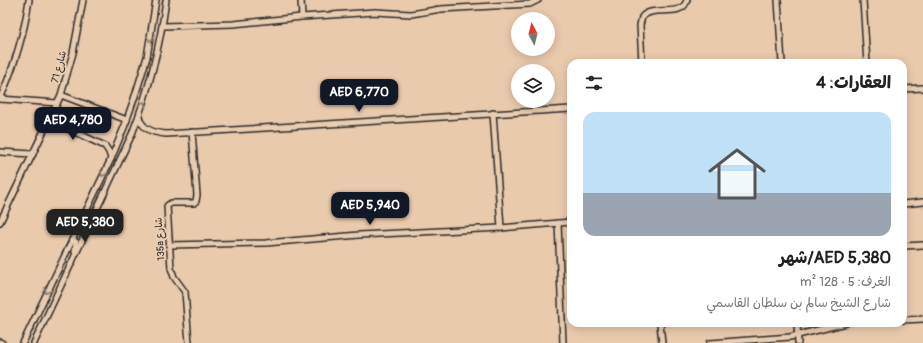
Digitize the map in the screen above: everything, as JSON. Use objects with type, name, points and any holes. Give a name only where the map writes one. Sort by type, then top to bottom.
[{"type":"street","points":[[29,0],[26,21],[19,48],[11,74],[0,99],[57,103]]},
{"type":"street","name":"شارع 71","points":[[0,222],[61,95],[74,46],[83,0]]},
{"type":"street","points":[[23,343],[111,159],[127,120],[147,57],[156,0]]},
{"type":"street","points":[[34,343],[132,134],[139,116],[156,63],[166,0]]},
{"type":"street","points":[[301,0],[302,17]]},
{"type":"street","points":[[163,26],[227,25],[302,17],[375,12],[411,14],[441,9],[533,4],[538,0]]},
{"type":"street","points":[[642,59],[640,25],[642,17],[648,12],[680,9],[687,0]]},
{"type":"street","points":[[778,0],[782,59]]},
{"type":"street","points":[[863,0],[867,59]]},
{"type":"street","points":[[907,89],[923,88]]},
{"type":"street","points":[[61,95],[127,120]]},
{"type":"street","points":[[139,116],[141,123],[146,128],[162,134],[567,109]]},
{"type":"street","points":[[493,113],[501,228]]},
{"type":"street","points":[[49,120],[105,146],[111,159]]},
{"type":"street","points":[[132,134],[138,129],[146,128]]},
{"type":"street","name":"135a شارع","points":[[189,343],[185,292],[172,273],[167,206],[171,202],[194,203],[196,201],[197,195],[192,132]]},
{"type":"street","points":[[105,146],[118,143]]},
{"type":"street","points":[[0,152],[33,154]]},
{"type":"street","points":[[907,204],[923,202]]},
{"type":"street","points":[[0,207],[7,208]]},
{"type":"street","points":[[169,245],[266,242],[428,230],[501,228],[567,222]]},
{"type":"street","points":[[558,223],[563,343]]},
{"type":"street","points":[[72,240],[75,240],[77,244],[73,261]]},
{"type":"street","points":[[907,246],[923,245]]},
{"type":"street","points":[[907,320],[923,319]]},
{"type":"street","points":[[660,327],[662,343]]},
{"type":"street","points":[[797,327],[798,343]]},
{"type":"street","points":[[710,343],[798,336],[831,327]]}]
